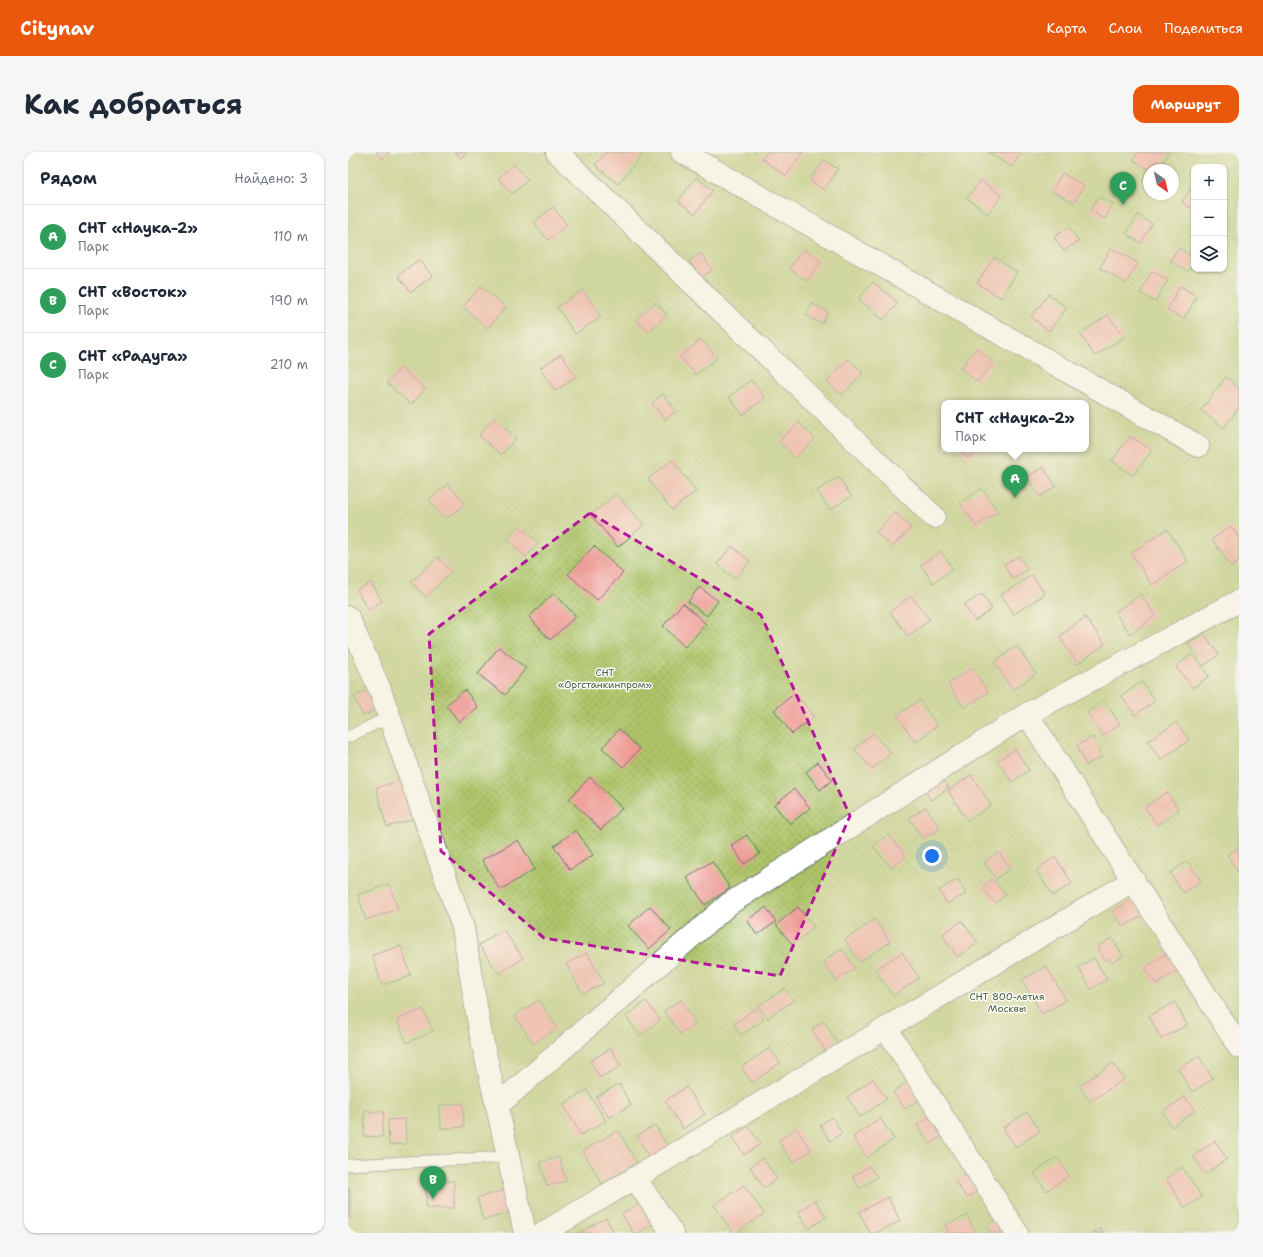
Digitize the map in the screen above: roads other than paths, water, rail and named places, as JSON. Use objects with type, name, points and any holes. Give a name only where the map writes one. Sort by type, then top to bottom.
[{"type":"street","points":[[557,152],[934,517]]},
{"type":"street","points":[[682,152],[1198,446]]},
{"type":"street","points":[[497,1106],[729,904],[1027,714],[1239,601]]},
{"type":"street","points":[[348,617],[380,690],[463,928],[481,1036],[525,1233]]},
{"type":"street","points":[[1027,714],[1239,1046]]},
{"type":"street","points":[[543,1233],[1134,880]]},
{"type":"street","points":[[886,1028],[1017,1233]]},
{"type":"street","points":[[635,1178],[672,1233]]},
{"type":"lane","points":[[348,737],[389,717]]},
{"type":"lane","points":[[348,1165],[509,1157]]},
{"type":"place","name":"СНТ «Радуга»","points":[[1123,205]]},
{"type":"place","name":"СНТ «Наука-2»","points":[[1015,498]]},
{"type":"place","name":"СНТ «Восток»","points":[[433,1199]]},
{"type":"park label","name":"СНТ «Оргстанкинпром»","points":[[605,678]]},
{"type":"park label","name":"СНТ 800-летия Москвы","points":[[1007,1002]]}]
